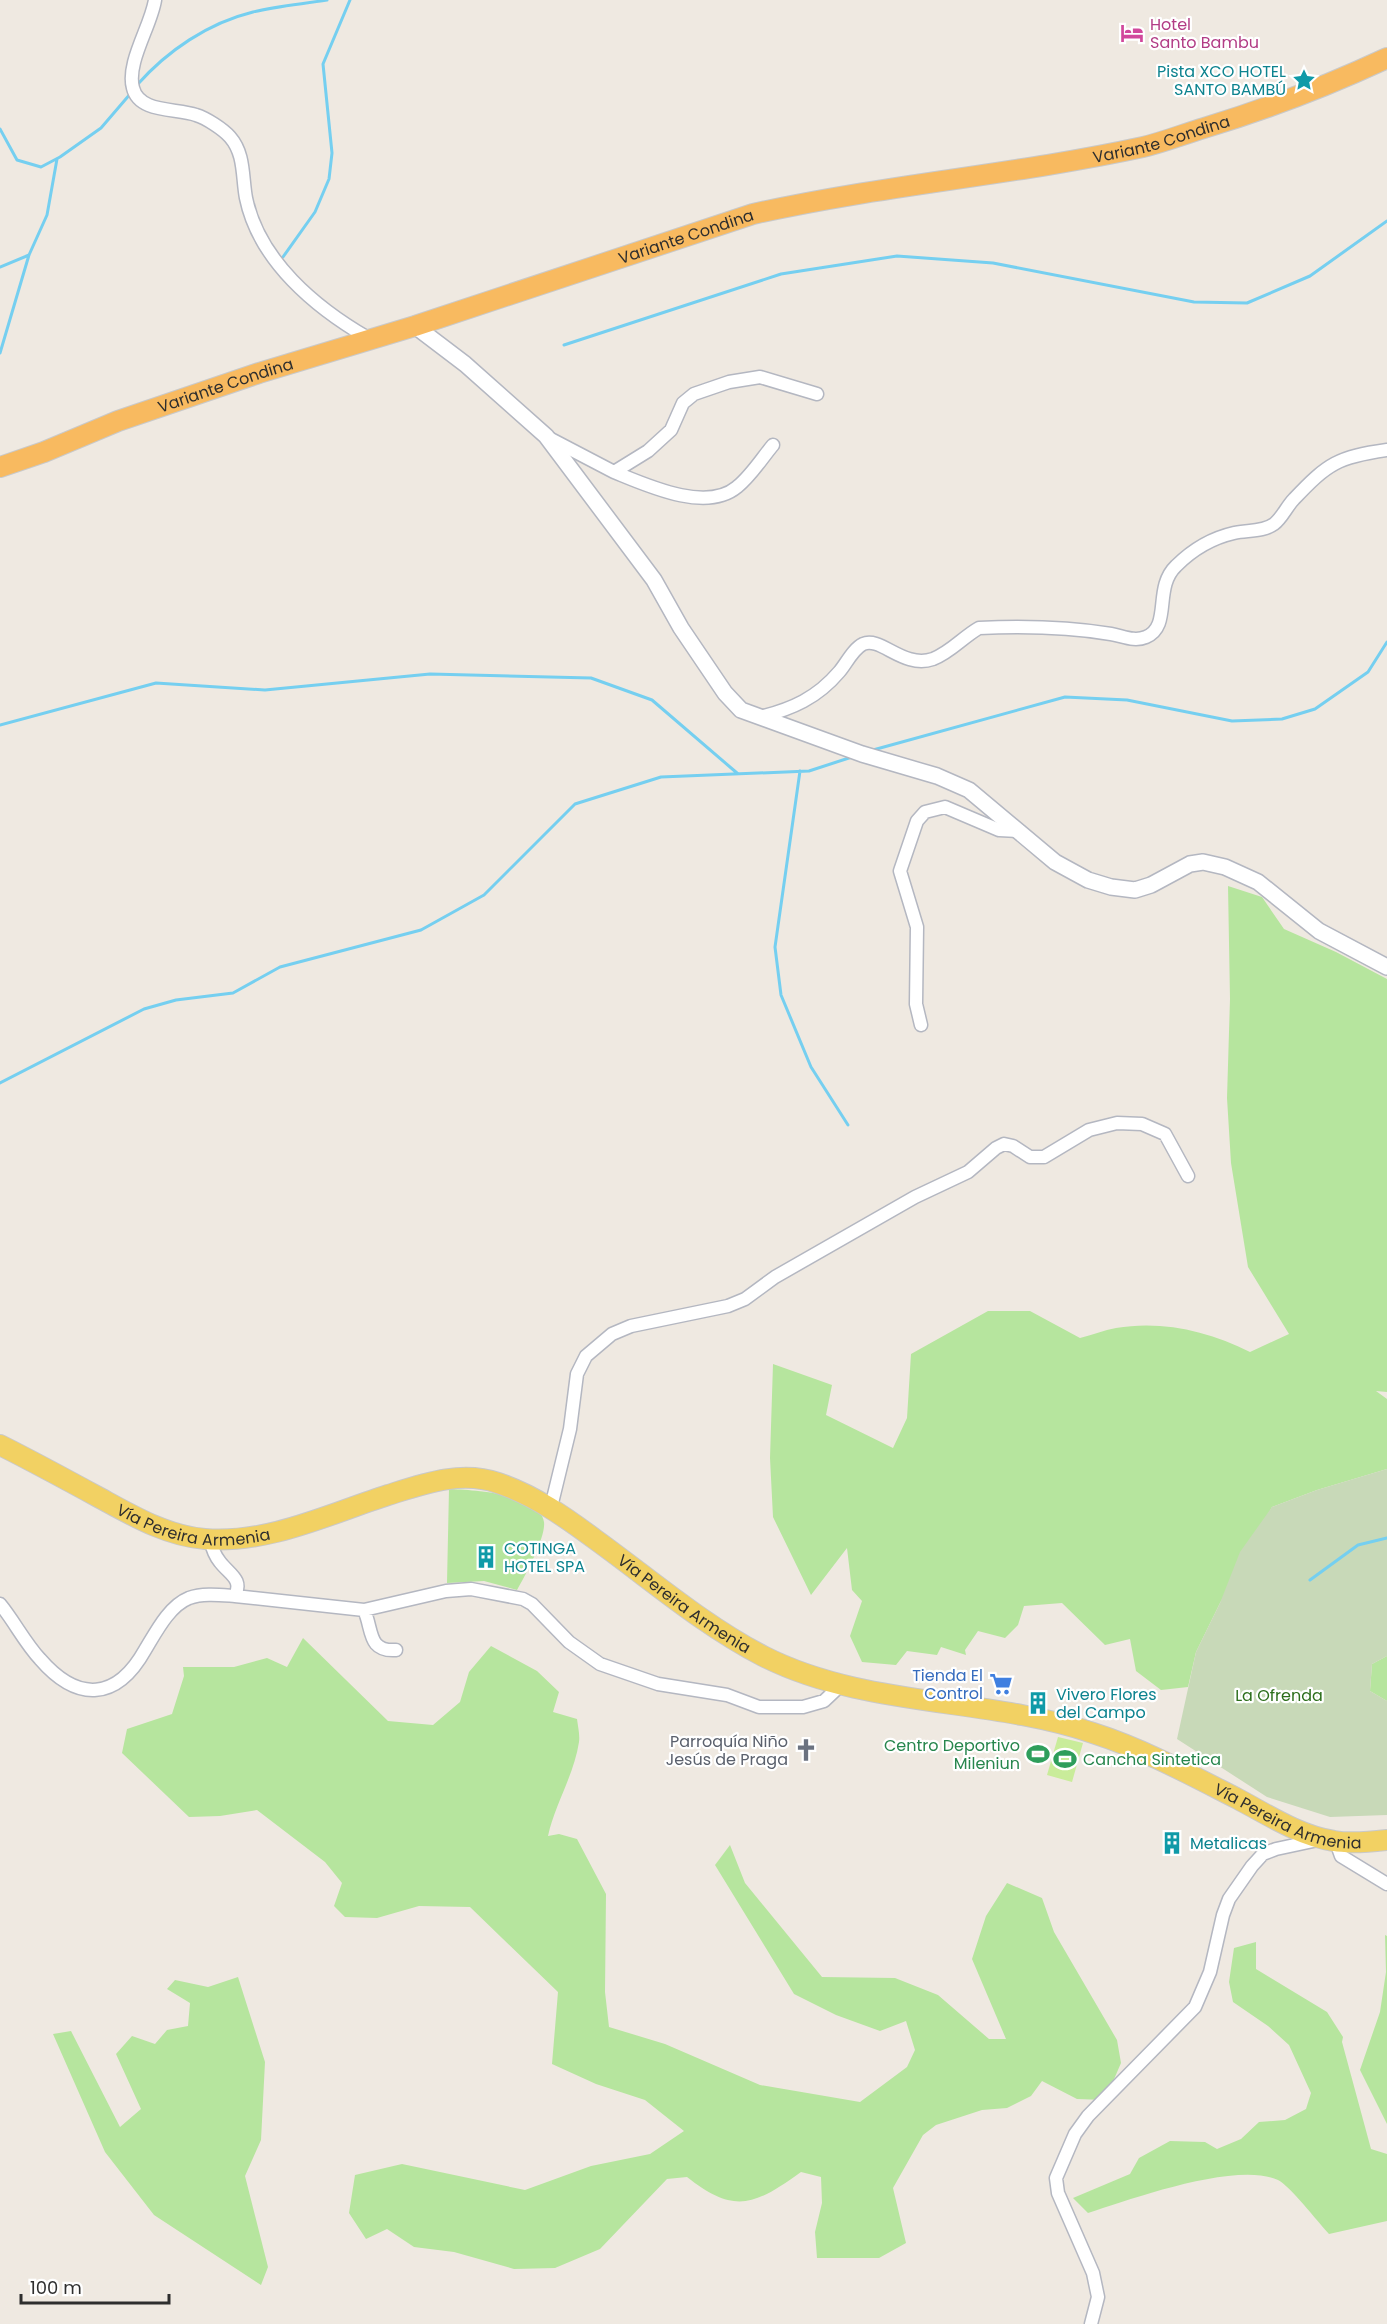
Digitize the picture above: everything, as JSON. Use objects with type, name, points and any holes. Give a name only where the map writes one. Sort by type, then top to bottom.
[{"type":"highway","name":"Variante Condina","points":[[0,467],[44,452],[118,421],[753,214],[807,202],[1042,166],[1146,146],[1242,117],[1310,93],[1387,58]]},
{"type":"main road","name":"Vía Pereira Armenia","points":[[0,1445],[134,1517],[180,1534],[210,1539],[250,1538],[279,1532],[411,1488],[456,1478],[468,1477],[495,1482],[551,1507],[736,1641],[784,1666],[842,1684],[1016,1715],[1089,1731],[1135,1749],[1291,1827],[1330,1840],[1387,1840]]},
{"type":"street","points":[[155,0],[133,67],[132,86],[137,98],[147,105],[198,115],[228,134],[240,154],[249,207],[269,254],[284,272],[327,311],[368,338]]},
{"type":"street","points":[[415,326],[465,364],[546,436],[654,580],[681,628],[725,693],[741,710],[862,754],[937,776],[969,790],[1055,862],[1088,880],[1111,887],[1135,890],[1151,885],[1190,864],[1203,862],[1225,867],[1258,882],[1319,931],[1387,967]]},
{"type":"street","points":[[615,472],[648,451],[671,430],[683,403],[694,394],[729,382],[760,377],[818,394]]},
{"type":"street","points":[[546,436],[615,472],[662,491],[710,499],[736,489],[773,445]]},
{"type":"street","points":[[760,717],[794,708],[826,685],[860,645],[869,642],[905,659],[918,660],[932,659],[956,646],[966,635],[979,628],[1089,630],[1127,639],[1136,640],[1146,637],[1155,632],[1160,625],[1163,588],[1167,576],[1189,555],[1211,540],[1236,532],[1263,529],[1274,524],[1302,490],[1323,470],[1338,460],[1387,450]]},
{"type":"street","points":[[921,1025],[916,1004],[917,927],[900,872],[917,821],[925,812],[945,807],[999,830],[1020,831]]},
{"type":"street","points":[[551,1507],[570,1429],[577,1374],[586,1356],[612,1334],[631,1326],[728,1306],[745,1299],[775,1277],[906,1202],[968,1172],[996,1148],[1005,1144],[1013,1146],[1030,1157],[1044,1156],[1089,1130],[1118,1124],[1142,1125],[1165,1134],[1188,1176]]},
{"type":"street","points":[[210,1539],[215,1555],[236,1578],[238,1584],[235,1596]]},
{"type":"street","points":[[0,1604],[39,1659],[53,1672],[68,1683],[81,1688],[101,1690],[121,1682],[139,1662],[158,1629],[180,1604],[199,1596],[235,1596],[364,1610],[446,1592],[471,1589],[523,1599],[532,1604],[569,1642],[600,1664],[658,1684],[727,1695],[759,1707],[802,1707],[824,1701],[842,1684]]},
{"type":"street","points":[[364,1610],[374,1642],[386,1651],[396,1650]]},
{"type":"street","points":[[1091,2324],[1098,2297],[1093,2273],[1058,2193],[1056,2178],[1075,2134],[1088,2116],[1195,2007],[1210,1971],[1229,1899],[1263,1854],[1276,1849],[1330,1840],[1341,1856],[1387,1884]]},
{"type":"green space","points":[[1228,886],[1262,897],[1284,929],[1336,952],[1387,979],[1387,1392],[1376,1391],[1387,1399],[1387,1469],[1317,1490],[1272,1507],[1196,1652],[1188,1687],[1161,1690],[1136,1671],[1130,1639],[1105,1645],[1062,1603],[1024,1606],[1018,1625],[1005,1638],[978,1631],[965,1650],[966,1655],[941,1647],[937,1655],[907,1651],[896,1665],[862,1662],[850,1636],[862,1601],[852,1590],[847,1548],[811,1595],[773,1517],[770,1458],[773,1364],[832,1385],[826,1415],[893,1448],[907,1418],[911,1354],[988,1311],[1030,1311],[1080,1338],[1133,1326],[1150,1325],[1184,1329],[1218,1338],[1250,1352],[1289,1334],[1248,1267],[1231,1163],[1227,1098],[1230,999]]},
{"type":"green space","name":"La Ofrenda","points":[[1387,1469],[1387,1656],[1372,1664],[1370,1691],[1387,1701],[1387,1815],[1330,1817],[1267,1797],[1177,1739],[1196,1652],[1220,1603],[1240,1552],[1272,1507],[1317,1490]]},
{"type":"green space","points":[[449,1489],[504,1495],[531,1505],[540,1512],[544,1522],[542,1537],[517,1590],[484,1581],[447,1583]]},
{"type":"green space","points":[[303,1638],[388,1721],[433,1725],[460,1702],[469,1672],[491,1646],[537,1671],[559,1692],[553,1712],[577,1719],[579,1739],[577,1754],[548,1836],[559,1834],[577,1839],[606,1894],[605,1992],[609,2027],[665,2044],[760,2085],[860,2102],[907,2067],[915,2050],[906,2021],[880,2031],[836,2015],[794,1994],[715,1865],[730,1845],[745,1883],[822,1977],[895,1978],[938,1995],[989,2039],[1006,2039],[972,1959],[986,1916],[1007,1883],[1042,1898],[1054,1932],[1117,2040],[1121,2063],[1105,2100],[1077,2099],[1042,2081],[1031,2096],[1007,2108],[982,2110],[936,2125],[923,2135],[893,2188],[906,2243],[879,2258],[817,2258],[815,2232],[822,2203],[821,2177],[801,2172],[771,2192],[745,2201],[732,2201],[719,2197],[687,2177],[667,2179],[600,2249],[555,2268],[514,2269],[454,2252],[414,2247],[387,2229],[366,2239],[349,2213],[355,2175],[402,2164],[525,2190],[591,2166],[650,2154],[684,2131],[645,2100],[596,2084],[552,2064],[558,1992],[470,1907],[419,1906],[377,1918],[345,1917],[334,1906],[342,1883],[325,1862],[257,1810],[220,1816],[189,1817],[122,1753],[127,1729],[172,1714],[184,1676],[183,1667],[234,1667],[267,1658],[287,1667]]},
{"type":"green space","points":[[1387,1656],[1387,1701],[1370,1691],[1372,1664]]},
{"type":"green space","name":"Cancha Sintetica","points":[[1058,1737],[1083,1743],[1072,1782],[1047,1775]]},
{"type":"green space","points":[[1385,1935],[1387,1936],[1387,2124],[1360,2070],[1380,2012],[1386,1972]]},
{"type":"green space","points":[[1256,1942],[1256,1969],[1327,2012],[1343,2037],[1342,2042],[1371,2149],[1387,2154],[1387,2221],[1329,2234],[1283,2184],[1278,2180],[1260,2175],[1211,2178],[1156,2191],[1088,2213],[1073,2198],[1130,2174],[1139,2158],[1170,2141],[1205,2142],[1217,2149],[1241,2139],[1259,2122],[1285,2120],[1306,2109],[1311,2093],[1289,2045],[1268,2026],[1233,2002],[1229,1982],[1234,1948]]},
{"type":"green space","points":[[238,1977],[265,2062],[261,2140],[245,2176],[268,2267],[261,2285],[154,2215],[105,2152],[53,2034],[71,2031],[120,2127],[141,2109],[116,2054],[132,2036],[155,2044],[167,2030],[188,2026],[190,2003],[167,1989],[175,1980],[208,1987]]},
{"type":"waterway","points":[[137,85],[175,50],[220,23],[262,10],[327,0]]},
{"type":"waterway","points":[[283,257],[315,212],[329,179],[332,153],[323,64],[350,0]]},
{"type":"waterway","points":[[0,129],[17,160],[41,167],[60,157],[101,128],[131,93]]},
{"type":"waterway","points":[[0,353],[29,255],[47,215],[57,159]]},
{"type":"waterway","points":[[564,345],[781,274],[897,256],[993,263],[1194,302],[1247,303],[1310,276],[1387,221]]},
{"type":"waterway","points":[[0,267],[29,255]]},
{"type":"waterway","points":[[873,750],[1065,697],[1127,700],[1232,721],[1282,719],[1315,709],[1368,672],[1387,642]]},
{"type":"waterway","points":[[0,725],[156,683],[265,690],[430,674],[591,678],[652,700],[737,773]]},
{"type":"waterway","points":[[0,1083],[144,1009],[176,1000],[233,993],[280,967],[421,930],[484,895],[575,804],[661,777],[809,771],[852,757]]},
{"type":"waterway","points":[[800,771],[775,947],[781,995],[811,1067],[848,1125]]},
{"type":"waterway","points":[[1310,1580],[1358,1545],[1387,1538]]},
{"type":"place","name":"Hotel Santo Bambu","points":[[1132,33]]},
{"type":"place","name":"Pista XCO HOTEL SANTO BAMBÚ","points":[[1304,80]]},
{"type":"place","name":"COTINGA HOTEL SPA","points":[[486,1557]]},
{"type":"place","name":"Tienda El Control","points":[[1001,1684]]},
{"type":"place","name":"Vivero Flores del Campo","points":[[1038,1703]]},
{"type":"place","name":"Parroquía Niño Jesús de Praga","points":[[806,1750]]},
{"type":"place","name":"Centro Deportivo Mileniun","points":[[1038,1754]]},
{"type":"place","name":"Cancha Sintetica","points":[[1065,1759]]},
{"type":"place","name":"Metalicas","points":[[1172,1843]]}]
